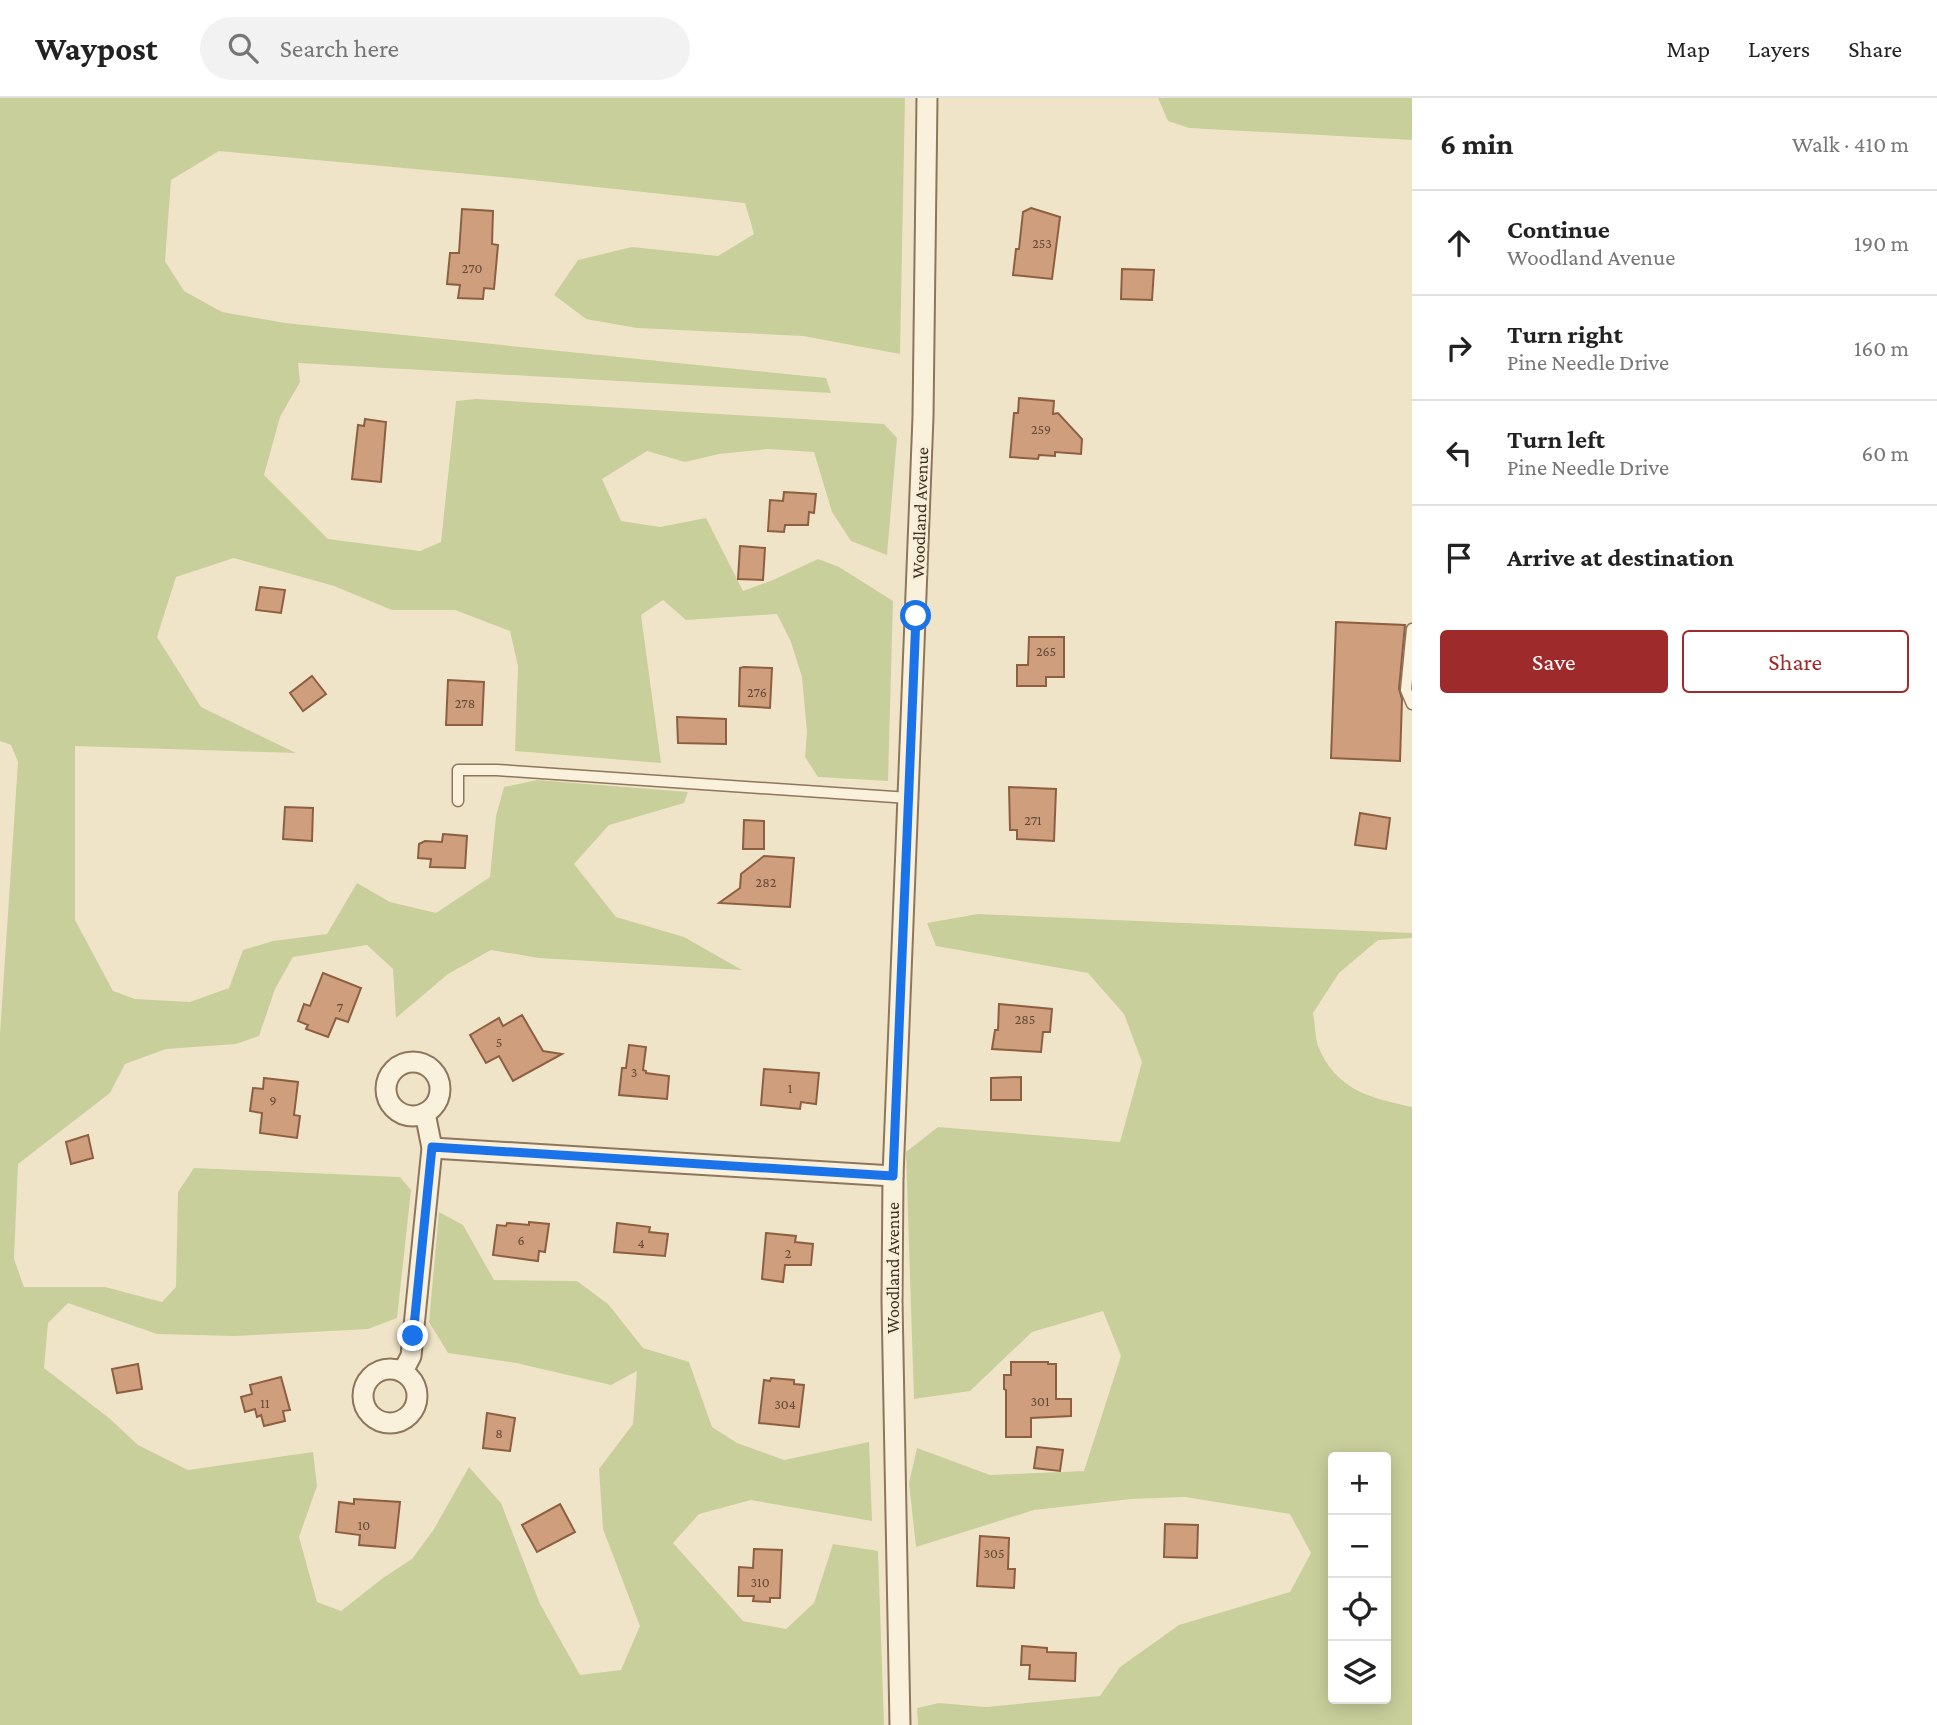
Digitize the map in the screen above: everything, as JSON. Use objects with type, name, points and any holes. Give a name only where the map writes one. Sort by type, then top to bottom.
[{"type":"street","name":"Woodland Avenue","points":[[900,1725],[892,1301],[893,1176],[922,417],[927,98]]},
{"type":"street","points":[[403,1371],[411,1356],[432,1147],[425,1113]]},
{"type":"street","points":[[432,1147],[893,1176]]},
{"type":"lane","points":[[1412,629],[1406,690],[1412,704]]},
{"type":"lane","points":[[458,801],[458,770],[497,770],[909,798]]},
{"type":"green space","points":[[0,98],[905,98],[900,354],[803,336],[637,328],[586,319],[554,295],[578,260],[632,247],[718,256],[754,234],[745,203],[219,151],[171,180],[165,261],[184,291],[222,312],[285,323],[826,378],[831,393],[298,363],[300,382],[280,417],[264,475],[328,539],[420,551],[441,542],[456,401],[476,399],[884,424],[897,438],[887,555],[851,541],[832,512],[814,452],[768,449],[719,454],[685,462],[647,451],[602,479],[621,521],[660,527],[706,518],[743,591],[818,559],[839,567],[893,601],[888,781],[818,777],[805,757],[807,732],[802,677],[791,642],[777,614],[686,620],[663,600],[641,615],[661,763],[515,751],[518,666],[510,631],[455,610],[392,610],[334,586],[234,558],[176,577],[157,637],[201,707],[296,753],[75,746],[75,920],[113,991],[135,999],[190,1002],[229,988],[243,950],[273,941],[327,934],[357,883],[390,902],[436,913],[490,877],[496,816],[504,787],[537,780],[688,792],[684,803],[609,825],[574,864],[616,917],[684,937],[742,970],[539,958],[491,950],[448,974],[396,1018],[393,969],[367,945],[293,957],[275,989],[259,1036],[236,1044],[166,1049],[125,1064],[110,1093],[18,1164],[14,1259],[24,1287],[105,1287],[162,1302],[176,1287],[178,1192],[194,1168],[400,1177],[411,1190],[397,1318],[368,1329],[235,1336],[157,1334],[68,1303],[48,1323],[44,1368],[109,1418],[138,1445],[188,1470],[313,1452],[317,1486],[299,1537],[317,1602],[341,1611],[412,1559],[434,1529],[469,1467],[501,1503],[540,1604],[580,1675],[621,1670],[640,1626],[603,1529],[599,1469],[633,1424],[637,1371],[611,1385],[516,1363],[448,1353],[429,1322],[439,1212],[463,1225],[494,1280],[577,1281],[608,1304],[643,1348],[689,1362],[712,1427],[737,1443],[784,1460],[869,1442],[872,1521],[751,1500],[699,1514],[673,1543],[743,1621],[786,1629],[814,1603],[833,1544],[878,1551],[884,1725],[0,1725],[0,1034],[18,762],[11,745],[0,741]]},
{"type":"green space","points":[[1158,98],[1412,98],[1412,140],[1189,128],[1168,121]]},
{"type":"green space","points":[[978,914],[1412,933],[1412,938],[1378,940],[1339,973],[1313,1013],[1318,1046],[1334,1073],[1356,1090],[1412,1107],[1412,1725],[918,1725],[917,1708],[939,1703],[986,1707],[1100,1696],[1120,1667],[1179,1625],[1290,1592],[1311,1553],[1290,1514],[1185,1497],[1131,1499],[1034,1510],[916,1547],[909,1483],[917,1448],[990,1475],[1084,1471],[1121,1356],[1103,1311],[1032,1332],[970,1391],[914,1399],[906,1152],[938,1127],[1120,1142],[1142,1062],[1124,1014],[1088,973],[936,946],[927,923]]},
{"type":"building","points":[[1031,208],[1060,217],[1052,279],[1013,275],[1023,212]]},
{"type":"building","points":[[462,209],[493,211],[492,244],[498,245],[494,289],[484,288],[483,299],[458,298],[460,285],[447,284],[450,253],[459,253]]},
{"type":"building","points":[[1122,269],[1154,270],[1152,300],[1121,299]]},
{"type":"building","points":[[1019,398],[1054,401],[1053,414],[1058,413],[1082,439],[1081,454],[1055,452],[1055,456],[1039,455],[1038,459],[1010,457],[1014,413],[1018,413]]},
{"type":"building","points":[[365,419],[386,422],[381,482],[352,479],[358,425],[364,426]]},
{"type":"building","points":[[784,492],[816,494],[814,513],[809,512],[808,525],[785,525],[784,532],[768,531],[770,500],[783,501]]},
{"type":"building","points":[[740,546],[765,548],[763,580],[738,579]]},
{"type":"building","points":[[260,587],[285,590],[281,613],[256,610]]},
{"type":"building","points":[[1336,622],[1405,625],[1399,689],[1402,699],[1400,761],[1331,758]]},
{"type":"building","points":[[1029,637],[1064,637],[1064,677],[1046,677],[1046,686],[1017,686],[1017,665],[1028,665]]},
{"type":"building","points":[[740,668],[772,668],[770,708],[739,706]]},
{"type":"building","points":[[312,676],[326,694],[303,711],[290,693]]},
{"type":"building","points":[[448,680],[484,682],[482,725],[446,725]]},
{"type":"building","points":[[677,717],[726,719],[726,744],[678,743]]},
{"type":"building","points":[[1009,787],[1056,789],[1054,841],[1017,839],[1017,830],[1010,830]]},
{"type":"building","points":[[285,807],[313,808],[312,841],[283,839]]},
{"type":"building","points":[[1360,813],[1390,818],[1386,849],[1355,845]]},
{"type":"building","points":[[744,820],[764,821],[764,849],[743,849]]},
{"type":"building","points":[[443,834],[467,836],[465,868],[430,867],[431,859],[418,858],[419,844],[425,841],[442,842]]},
{"type":"building","points":[[764,856],[794,858],[790,907],[719,903],[740,888],[741,874]]},
{"type":"building","points":[[323,973],[361,988],[348,1022],[336,1018],[328,1037],[306,1029],[308,1025],[298,1021],[304,1004],[310,1006]]},
{"type":"building","points":[[999,1004],[1052,1009],[1050,1032],[1043,1032],[1041,1052],[992,1049],[995,1030],[998,1030]]},
{"type":"building","points":[[522,1015],[543,1051],[562,1054],[513,1081],[499,1056],[486,1063],[470,1035],[499,1018],[503,1026]]},
{"type":"building","points":[[629,1045],[646,1047],[643,1070],[646,1073],[669,1076],[667,1099],[619,1095],[622,1068],[626,1068]]},
{"type":"building","points":[[764,1069],[819,1073],[816,1104],[801,1102],[800,1109],[761,1105]]},
{"type":"building","points":[[1021,1077],[1021,1100],[991,1100],[991,1078]]},
{"type":"building","points":[[264,1078],[298,1082],[294,1115],[300,1116],[297,1138],[260,1133],[262,1113],[250,1111],[253,1088],[263,1089]]},
{"type":"building","points":[[88,1135],[93,1158],[71,1164],[66,1142]]},
{"type":"building","points":[[529,1222],[549,1224],[545,1252],[539,1251],[538,1261],[493,1255],[497,1225],[529,1225]]},
{"type":"building","points":[[617,1223],[650,1227],[649,1232],[668,1234],[665,1256],[614,1252]]},
{"type":"building","points":[[766,1233],[796,1236],[795,1242],[813,1244],[811,1265],[785,1265],[783,1282],[762,1279]]},
{"type":"building","points":[[1011,1362],[1056,1364],[1056,1399],[1071,1399],[1071,1416],[1031,1418],[1031,1437],[1006,1437],[1004,1375],[1011,1375]]},
{"type":"building","points":[[138,1364],[142,1389],[117,1393],[112,1369]]},
{"type":"building","points":[[281,1377],[290,1410],[283,1411],[285,1421],[264,1426],[261,1415],[257,1417],[255,1409],[245,1412],[241,1397],[252,1394],[250,1385]]},
{"type":"building","points":[[771,1378],[794,1380],[794,1384],[804,1385],[799,1427],[759,1423],[764,1380],[770,1381]]},
{"type":"building","points":[[487,1413],[515,1418],[510,1451],[483,1448]]},
{"type":"building","points":[[1037,1447],[1063,1450],[1060,1471],[1034,1468]]},
{"type":"building","points":[[354,1499],[400,1502],[395,1548],[359,1545],[360,1535],[336,1532],[339,1502],[354,1504]]},
{"type":"building","points":[[560,1504],[575,1532],[537,1552],[522,1525]]},
{"type":"building","points":[[1165,1524],[1198,1525],[1197,1558],[1164,1557]]},
{"type":"building","points":[[980,1536],[1009,1538],[1008,1569],[1015,1569],[1014,1588],[977,1586]]},
{"type":"building","points":[[754,1549],[782,1550],[780,1598],[770,1598],[770,1602],[753,1601],[754,1596],[738,1596],[739,1567],[753,1568]]},
{"type":"building","points":[[1022,1646],[1047,1648],[1047,1652],[1076,1653],[1075,1681],[1029,1679],[1030,1665],[1021,1665]]},
{"type":"route","points":[[413,1336],[432,1147],[893,1176],[916,616]]}]
